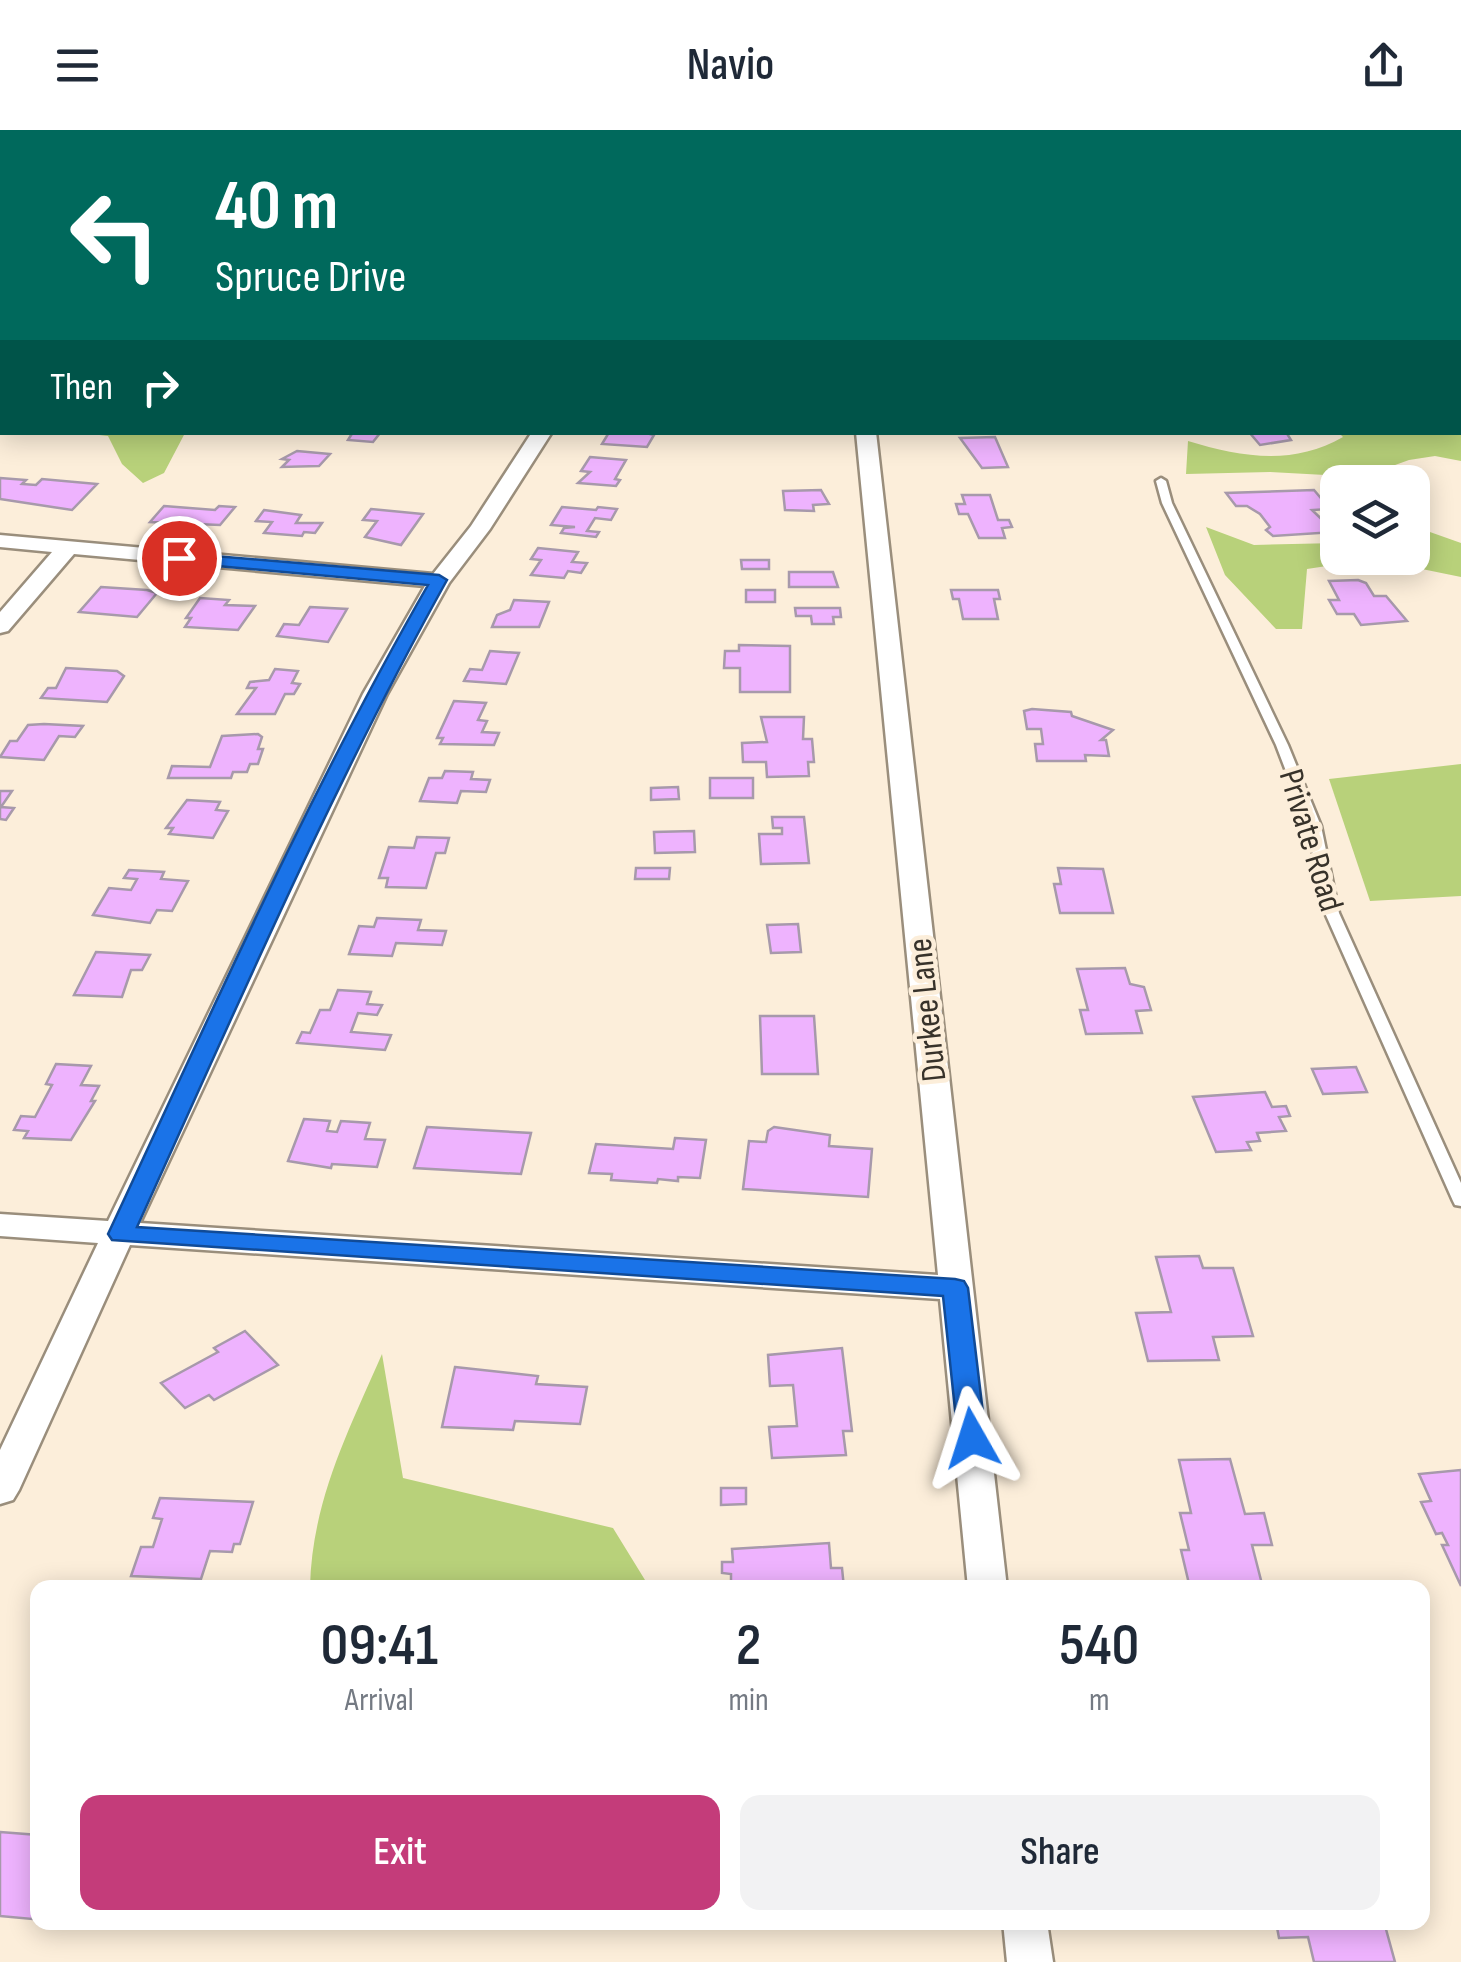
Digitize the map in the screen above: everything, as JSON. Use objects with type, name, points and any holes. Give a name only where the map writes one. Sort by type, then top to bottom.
[{"type":"street","points":[[0,1490],[375,694],[439,580],[479,529],[540,435]]},
{"type":"street","name":"Durkee Lane","points":[[866,435],[987,1580]]},
{"type":"street","points":[[0,541],[439,580]]},
{"type":"street","points":[[0,626],[68,549]]},
{"type":"street","points":[[0,1225],[955,1288]]},
{"type":"street","points":[[1027,1930],[1030,1962]]},
{"type":"lane","name":"Private Road","points":[[1161,481],[1166,503],[1282,745],[1314,826],[1332,913],[1461,1201]]},
{"type":"green space","points":[[99,435],[184,435],[164,473],[143,483],[122,464],[108,436]]},
{"type":"green space","points":[[1341,435],[1461,435],[1461,461],[1435,456],[1395,465],[1320,465],[1320,475],[1186,474],[1188,441],[1267,456],[1324,446]]},
{"type":"green space","points":[[1206,527],[1254,545],[1320,543],[1320,567],[1307,569],[1302,629],[1276,629],[1225,575]]},
{"type":"green space","points":[[1430,532],[1461,543],[1461,577],[1430,571]]},
{"type":"green space","points":[[1461,764],[1461,896],[1370,901],[1329,779]]},
{"type":"green space","points":[[382,1354],[403,1478],[613,1528],[645,1580],[310,1580],[317,1525],[345,1439]]},
{"type":"building","points":[[351,435],[378,435],[373,442],[348,440]]},
{"type":"building","points":[[607,435],[654,435],[647,447],[602,444]]},
{"type":"building","points":[[1252,435],[1288,435],[1291,440],[1260,445]]},
{"type":"building","points":[[995,437],[1008,467],[982,468],[960,438]]},
{"type":"building","points":[[297,451],[330,454],[319,466],[282,467],[289,460],[282,459]]},
{"type":"building","points":[[590,457],[626,460],[615,479],[620,480],[616,486],[578,483],[590,472],[581,471]]},
{"type":"building","points":[[0,478],[36,485],[42,479],[97,484],[72,510],[0,499]]},
{"type":"building","points":[[821,490],[829,504],[813,505],[814,511],[785,510],[783,491]]},
{"type":"building","points":[[1314,490],[1320,497],[1320,510],[1312,510],[1320,518],[1320,533],[1273,536],[1260,514],[1247,506],[1236,506],[1226,493]]},
{"type":"building","points":[[962,495],[990,495],[998,520],[1009,520],[1012,527],[1002,528],[1005,538],[979,538],[968,514],[959,514],[956,504],[965,504]]},
{"type":"building","points":[[164,506],[215,510],[219,506],[235,507],[220,525],[150,522]]},
{"type":"building","points":[[562,507],[617,509],[611,520],[595,518],[587,531],[599,532],[596,537],[561,533],[564,528],[575,527],[551,525]]},
{"type":"building","points":[[371,509],[423,514],[401,545],[365,537],[377,521],[363,520]]},
{"type":"building","points":[[264,510],[301,515],[296,523],[322,523],[315,533],[304,532],[302,536],[264,533],[272,522],[256,521]]},
{"type":"building","points":[[538,548],[578,552],[572,562],[587,563],[581,573],[568,571],[564,578],[531,575],[541,560],[531,559]]},
{"type":"building","points":[[741,560],[769,560],[769,569],[742,569]]},
{"type":"building","points":[[789,572],[833,572],[838,587],[789,587]]},
{"type":"building","points":[[1329,581],[1366,583],[1374,596],[1386,596],[1407,621],[1361,625],[1354,614],[1337,614],[1329,600],[1339,600]]},
{"type":"building","points":[[101,587],[157,593],[137,617],[79,612]]},
{"type":"building","points":[[746,590],[775,590],[775,602],[746,602]]},
{"type":"building","points":[[951,590],[998,590],[1000,599],[994,599],[998,619],[963,619],[959,599],[953,599]]},
{"type":"building","points":[[200,598],[229,600],[225,605],[255,606],[238,630],[185,627],[191,618],[186,618]]},
{"type":"building","points":[[514,600],[549,602],[539,627],[492,627],[497,615],[510,610]]},
{"type":"building","points":[[310,607],[347,609],[328,642],[277,636],[284,624],[299,625]]},
{"type":"building","points":[[795,608],[840,608],[841,617],[833,617],[834,624],[812,624],[811,616],[796,616]]},
{"type":"building","points":[[739,645],[790,646],[790,692],[740,692],[740,668],[724,668],[725,651],[739,651]]},
{"type":"building","points":[[490,651],[519,653],[506,684],[464,681],[470,669],[482,670]]},
{"type":"building","points":[[66,668],[117,671],[124,676],[107,702],[41,698],[48,688],[56,688]]},
{"type":"building","points":[[275,669],[298,671],[292,683],[300,684],[294,694],[285,694],[275,714],[237,714],[256,688],[247,688],[250,682],[269,680]]},
{"type":"building","points":[[454,701],[486,703],[478,720],[487,721],[482,732],[499,733],[494,745],[440,744],[443,738],[437,738]]},
{"type":"building","points":[[1024,711],[1071,712],[1072,716],[1113,730],[1101,740],[1106,740],[1109,756],[1085,755],[1086,761],[1037,761],[1035,744],[1043,744],[1041,729],[1027,729]]},
{"type":"building","points":[[761,717],[804,717],[803,739],[812,739],[814,762],[808,762],[809,776],[767,777],[766,762],[743,762],[742,743],[767,742]]},
{"type":"building","points":[[28,725],[83,726],[75,737],[59,736],[44,760],[0,757],[10,741],[17,741]]},
{"type":"building","points":[[222,736],[262,737],[258,749],[263,749],[258,764],[250,764],[247,772],[233,772],[231,778],[168,778],[172,766],[210,767]]},
{"type":"building","points":[[445,771],[473,772],[471,779],[490,780],[486,792],[461,791],[457,803],[420,801],[429,778],[442,778]]},
{"type":"building","points":[[710,778],[753,778],[753,798],[710,798]]},
{"type":"building","points":[[678,787],[679,799],[651,800],[651,788]]},
{"type":"building","points":[[0,791],[12,791],[1,807],[14,808],[6,820],[0,819]]},
{"type":"building","points":[[187,800],[220,802],[216,810],[228,811],[213,838],[169,834],[173,828],[166,828]]},
{"type":"building","points":[[772,817],[804,817],[809,863],[761,864],[759,834],[782,834],[782,828],[773,828]]},
{"type":"building","points":[[694,831],[695,852],[655,853],[654,832]]},
{"type":"building","points":[[417,837],[449,838],[445,853],[436,853],[426,888],[386,887],[388,878],[379,878],[389,847],[414,848]]},
{"type":"building","points":[[636,868],[670,868],[669,879],[635,879]]},
{"type":"building","points":[[1058,868],[1103,869],[1113,913],[1060,913],[1054,884],[1061,884]]},
{"type":"building","points":[[129,870],[164,872],[161,879],[188,881],[172,911],[157,910],[150,923],[93,915],[109,888],[131,890],[137,879],[124,878]]},
{"type":"building","points":[[377,918],[421,920],[418,930],[446,931],[442,945],[396,943],[392,956],[349,954],[359,926],[374,927]]},
{"type":"building","points":[[798,924],[801,952],[771,953],[767,925]]},
{"type":"building","points":[[96,952],[150,955],[142,970],[131,970],[122,997],[74,995]]},
{"type":"building","points":[[1125,968],[1130,984],[1144,987],[1151,1010],[1136,1011],[1142,1033],[1086,1034],[1080,1010],[1088,1010],[1077,969]]},
{"type":"building","points":[[338,990],[371,992],[367,1004],[382,1005],[377,1015],[358,1013],[351,1032],[391,1035],[385,1050],[297,1043],[302,1032],[310,1033],[320,1010],[330,1010]]},
{"type":"building","points":[[760,1016],[814,1016],[818,1074],[762,1074]]},
{"type":"building","points":[[56,1064],[91,1066],[81,1085],[99,1086],[91,1101],[95,1101],[71,1140],[24,1138],[28,1131],[14,1130],[21,1116],[35,1117],[52,1085],[46,1084]]},
{"type":"building","points":[[1356,1067],[1367,1092],[1323,1094],[1312,1069]]},
{"type":"building","points":[[1265,1092],[1272,1107],[1286,1106],[1290,1116],[1279,1117],[1286,1131],[1257,1133],[1260,1141],[1247,1142],[1251,1150],[1216,1152],[1193,1097]]},
{"type":"building","points":[[304,1119],[330,1121],[327,1131],[337,1132],[341,1121],[370,1123],[365,1139],[385,1140],[377,1167],[332,1164],[331,1168],[288,1161]]},
{"type":"building","points":[[427,1127],[531,1133],[521,1174],[414,1168]]},
{"type":"building","points":[[774,1127],[830,1135],[829,1146],[872,1149],[868,1197],[743,1189],[749,1141],[766,1142],[768,1131]]},
{"type":"building","points":[[675,1138],[706,1140],[700,1178],[658,1179],[657,1183],[611,1180],[612,1174],[589,1173],[596,1144],[673,1149]]},
{"type":"building","points":[[1199,1256],[1203,1268],[1233,1268],[1253,1336],[1213,1337],[1219,1360],[1148,1361],[1136,1313],[1171,1312],[1156,1257]]},
{"type":"building","points":[[245,1331],[278,1365],[214,1400],[209,1395],[185,1408],[161,1383],[218,1352],[214,1348]]},
{"type":"building","points":[[842,1348],[852,1431],[843,1431],[846,1455],[772,1458],[769,1427],[797,1426],[793,1385],[770,1386],[768,1355]]},
{"type":"building","points":[[455,1367],[538,1376],[536,1384],[587,1387],[580,1424],[515,1421],[513,1430],[442,1427]]},
{"type":"building","points":[[1230,1459],[1245,1514],[1264,1513],[1272,1545],[1252,1545],[1261,1580],[1188,1580],[1181,1550],[1189,1550],[1180,1513],[1191,1513],[1179,1460]]},
{"type":"building","points":[[1461,1470],[1461,1586],[1442,1545],[1448,1545],[1442,1533],[1436,1534],[1421,1502],[1431,1501],[1419,1474]]},
{"type":"building","points":[[721,1488],[746,1488],[746,1504],[721,1505]]},
{"type":"building","points":[[160,1498],[253,1502],[240,1544],[234,1544],[232,1552],[210,1551],[201,1579],[131,1576],[141,1547],[153,1547],[162,1519],[153,1518]]},
{"type":"building","points":[[829,1543],[831,1568],[842,1568],[843,1580],[731,1580],[731,1574],[722,1573],[722,1562],[733,1562],[732,1549]]},
{"type":"building","points":[[0,1832],[30,1834],[30,1919],[0,1916]]},
{"type":"building","points":[[1278,1930],[1386,1930],[1395,1962],[1314,1962],[1308,1937],[1279,1938]]},
{"type":"route","points":[[179,558],[439,580],[375,694],[282,884],[121,1234],[955,1288],[972,1438]]}]
